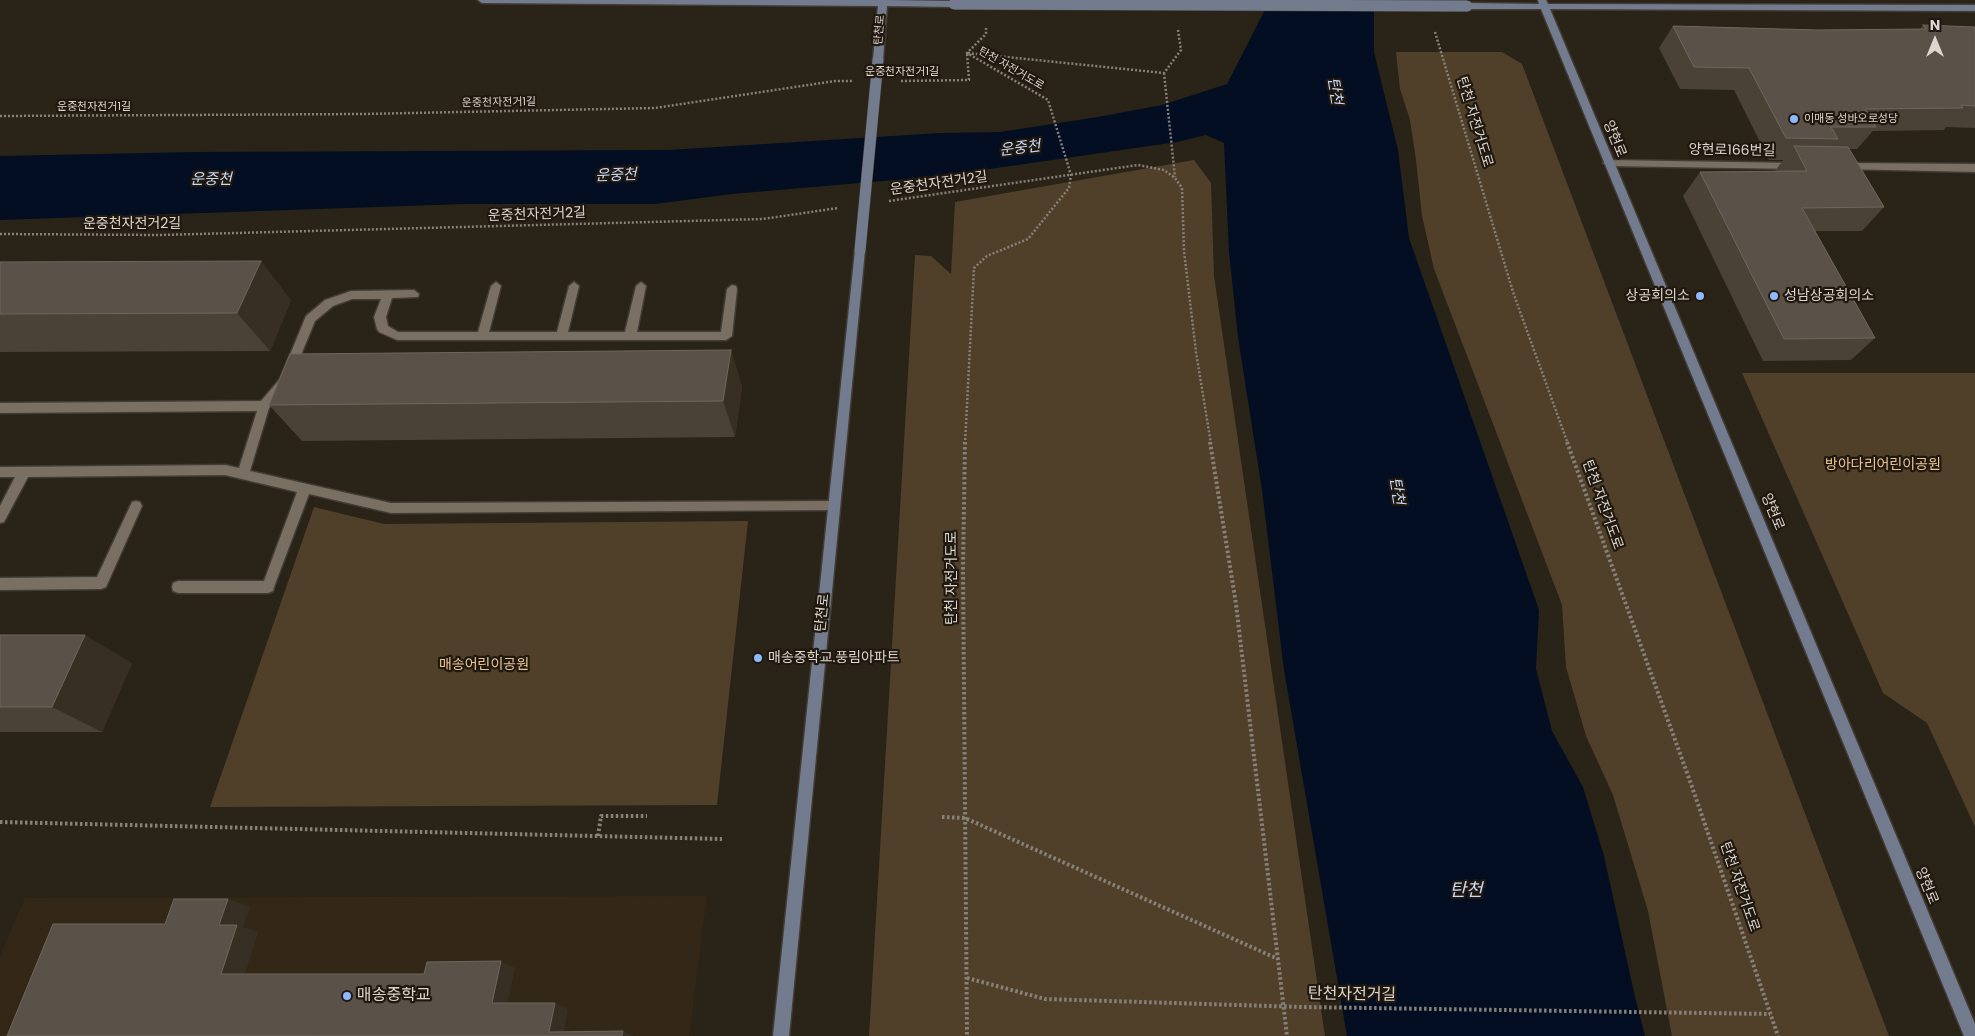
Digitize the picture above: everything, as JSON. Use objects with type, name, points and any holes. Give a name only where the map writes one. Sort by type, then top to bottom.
[{"type":"main road","points":[[482,0],[1467,6],[1543,2],[1975,8]]},
{"type":"main road","name":"탄천로","points":[[781,1036],[883,2]]},
{"type":"main road","name":"양현로","points":[[1543,2],[1608,163],[1659,278],[1972,1036]]},
{"type":"lane","name":"양현로166번길","points":[[1608,163],[1808,166]]},
{"type":"lane","points":[[1828,166],[1975,168]]},
{"type":"lane","points":[[482,336],[496,286]]},
{"type":"lane","points":[[561,336],[574,286]]},
{"type":"lane","points":[[630,336],[641,286]]},
{"type":"lane","points":[[388,295],[380,317],[383,329],[397,336],[726,336],[732,289]]},
{"type":"lane","points":[[244,474],[264,406],[285,381],[310,319],[329,303],[351,295],[414,294]]},
{"type":"lane","points":[[0,408],[264,406]]},
{"type":"lane","points":[[0,472],[225,470],[391,508],[834,506]]},
{"type":"lane","points":[[0,518],[24,472]]},
{"type":"lane","points":[[178,587],[268,587],[305,488]]},
{"type":"lane","points":[[0,584],[101,583],[136,506]]},
{"type":"path","name":"탄천 자전거도로","points":[[967,1036],[963,541],[965,407],[974,268],[978,262],[987,256],[1028,239],[1069,188],[1071,175],[1048,100],[966,53],[986,34],[986,25]]},
{"type":"path","points":[[1178,25],[1181,50],[1164,73],[1175,178],[1182,188],[1184,251],[1196,352],[1236,604],[1287,1036]]},
{"type":"path","name":"탄천 자전거도로","points":[[1433,27],[1513,292],[1690,781],[1778,1036]]},
{"type":"path","points":[[966,53],[1164,73]]},
{"type":"path","name":"운중천자전거1길","points":[[892,80],[969,80],[966,53]]},
{"type":"path","name":"운중천자전거1길","points":[[0,116],[352,114],[655,108],[835,81],[854,81]]},
{"type":"path","name":"운중천자전거2길","points":[[888,201],[1138,165],[1164,170],[1175,178]]},
{"type":"path","name":"운중천자전거2길","points":[[0,234],[160,235],[763,219],[840,208]]},
{"type":"path","points":[[598,836],[601,816],[647,816]]},
{"type":"path","points":[[942,817],[965,818],[1278,959]]},
{"type":"path","points":[[0,822],[722,839]]},
{"type":"path","name":"탄천자전거길","points":[[967,978],[1045,999],[1302,1007],[1770,1014]]},
{"type":"shaded area","name":"매송중학교","points":[[707,896],[689,1036],[0,1036],[0,955],[25,898]]},
{"type":"green space","points":[[1396,52],[1502,52],[1522,64],[1889,1036],[1672,1036],[1648,911],[1613,795],[1586,736],[1566,667],[1562,605],[1434,269],[1422,216],[1410,120],[1400,89]]},
{"type":"green space","points":[[1194,160],[1211,183],[1214,276],[1325,1036],[869,1036],[915,255],[931,256],[951,274],[955,202]]},
{"type":"green space","name":"방아다리어린이공원","points":[[1742,373],[1975,373],[1975,827],[1927,723],[1883,693]]},
{"type":"green space","name":"매송어린이공원","points":[[314,507],[384,524],[748,521],[717,805],[210,807]]},
{"type":"water","name":"탄천","points":[[1270,0],[1374,0],[1374,52],[1398,150],[1409,238],[1539,610],[1536,669],[1552,731],[1583,787],[1604,856],[1645,1036],[1347,1036],[1284,670],[1262,490],[1238,337],[1229,252],[1224,143],[1206,135],[1177,142],[941,176],[732,194],[655,204],[463,204],[0,220],[0,156],[195,152],[669,150],[940,133],[1000,132],[1098,117],[1162,105],[1227,84]]},
{"type":"building","points":[[1923,25],[1975,27],[1975,106],[1961,105],[1963,108],[1865,109],[1876,127],[1831,127],[1838,139],[1786,138],[1749,68],[1694,67],[1673,26],[1818,30],[1926,29]]},
{"type":"building","points":[[1794,146],[1848,147],[1884,207],[1802,208],[1875,338],[1784,339],[1700,172],[1807,171]]},
{"type":"building","points":[[261,261],[237,313],[0,314],[0,262]]},
{"type":"building","points":[[731,350],[723,401],[269,405],[290,354]]},
{"type":"building","points":[[0,635],[85,635],[52,707],[0,707]]},
{"type":"building","points":[[174,899],[228,899],[219,925],[237,925],[221,974],[424,974],[427,962],[501,961],[492,1003],[555,1003],[549,1032],[623,1031],[622,1036],[7,1036],[53,924],[165,924]]},
{"type":"place","name":"이매동 성바오로성당","points":[[1794,119]]},
{"type":"place","name":"상공회의소","points":[[1700,296]]},
{"type":"place","name":"성남상공회의소","points":[[1774,296]]},
{"type":"place","name":"매송중학교.풍림아파트","points":[[758,658]]},
{"type":"place","name":"매송중학교","points":[[347,996]]},
{"type":"water label","name":"운중천","points":[[1020,149]]},
{"type":"water label","name":"운중천","points":[[616,176]]},
{"type":"water label","name":"운중천","points":[[211,180]]}]
